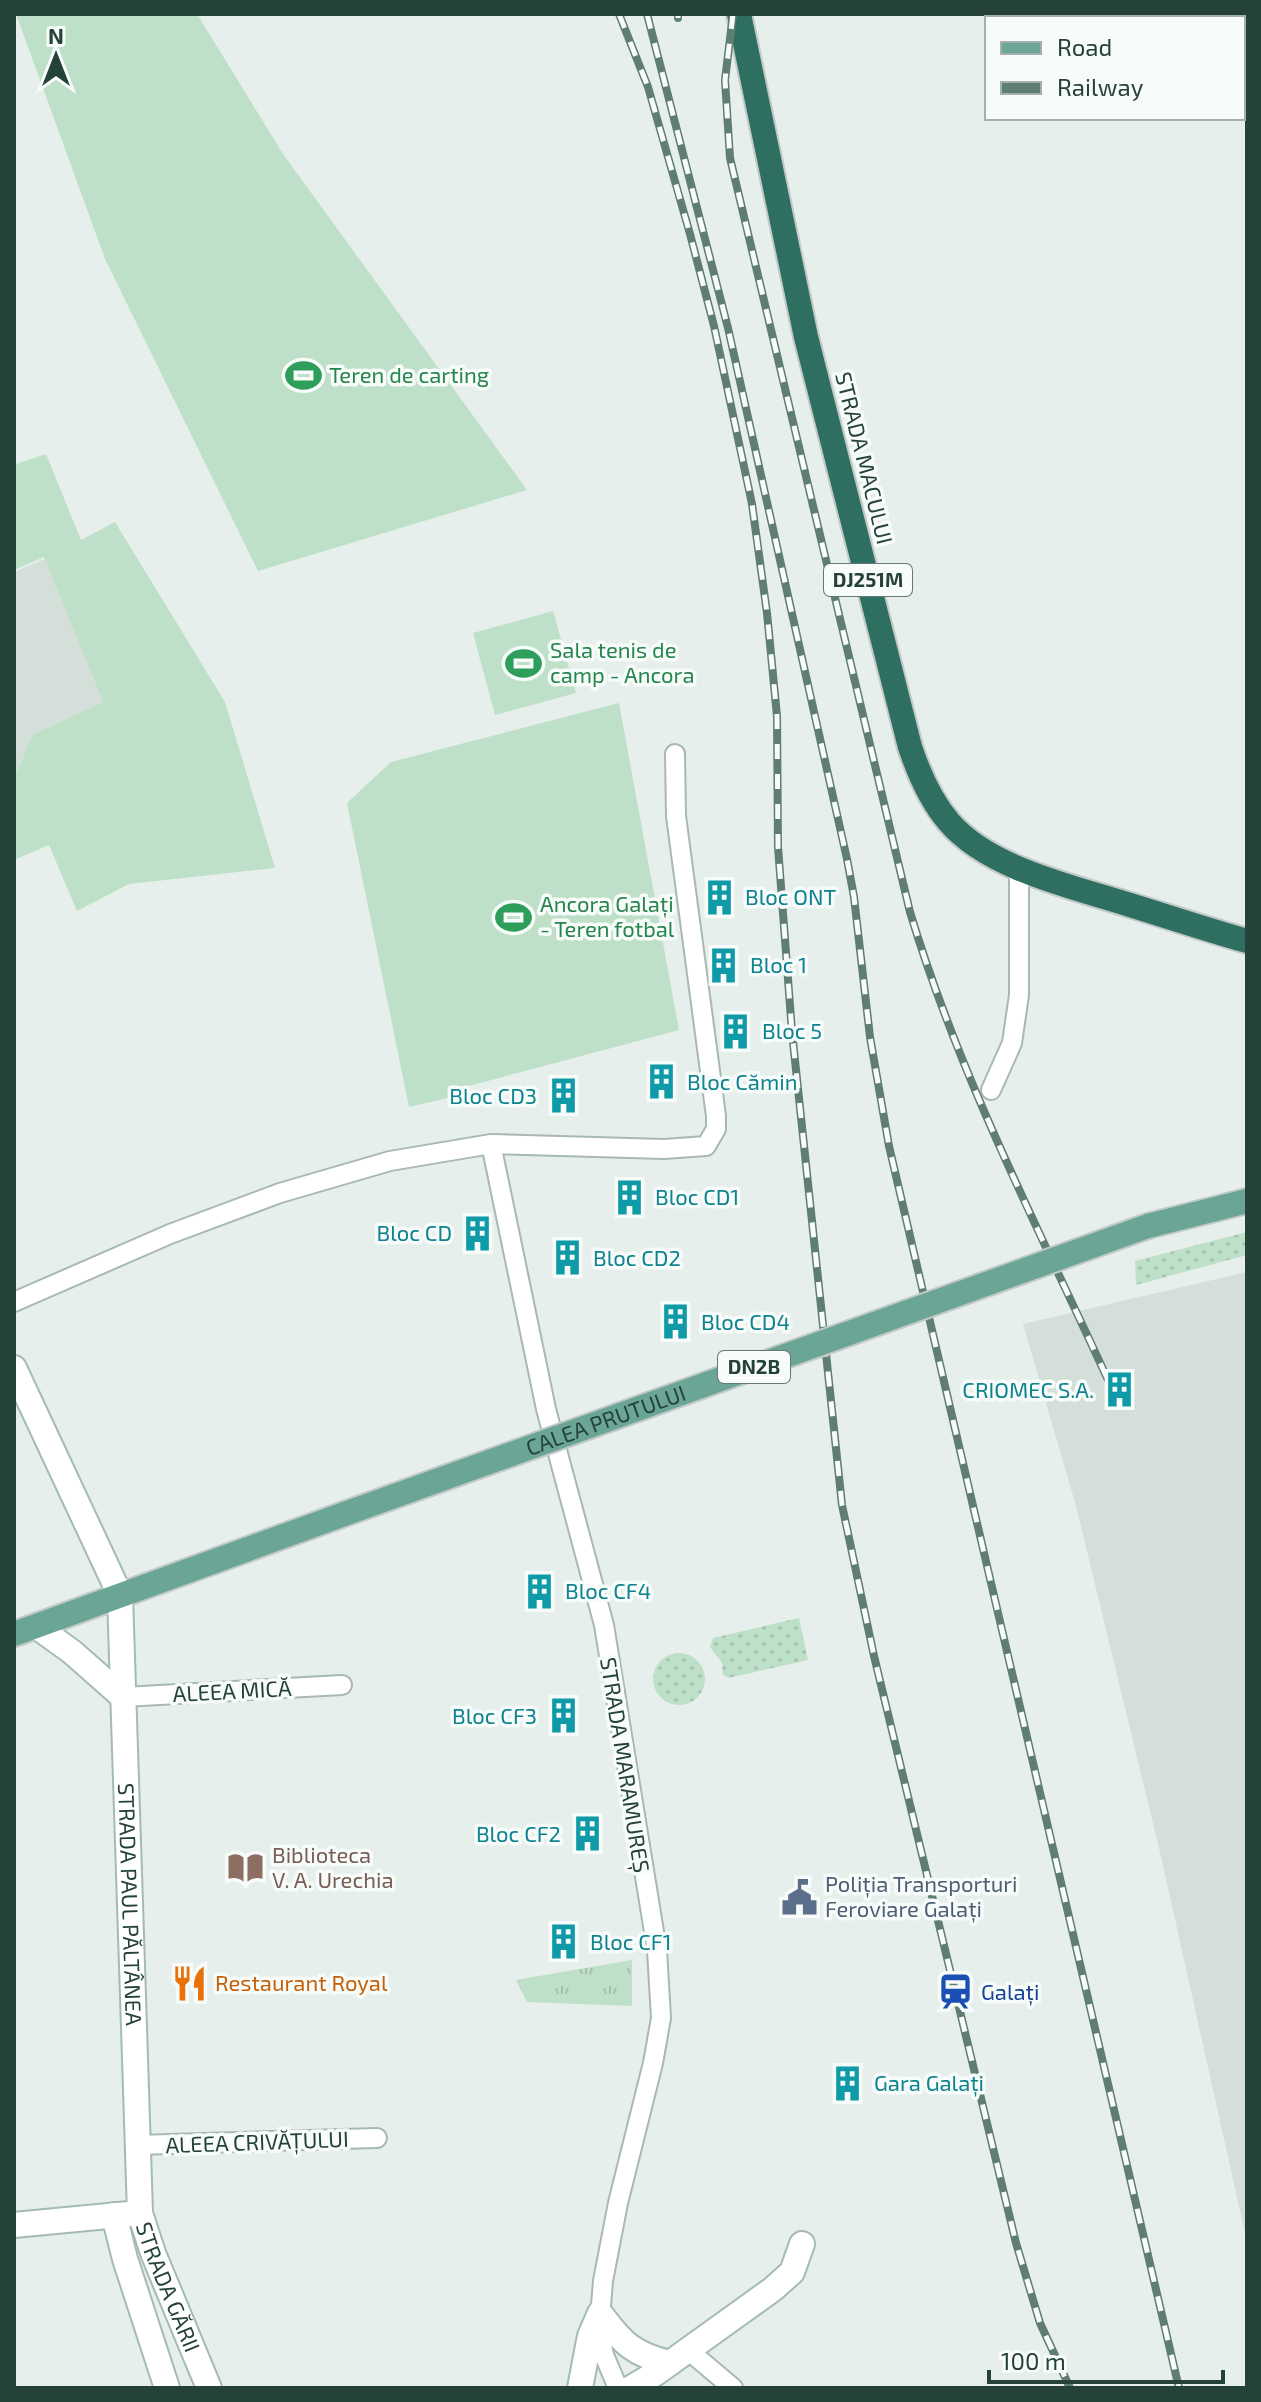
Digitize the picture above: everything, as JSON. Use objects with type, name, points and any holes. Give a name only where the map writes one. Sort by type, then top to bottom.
[{"type":"highway","name":"STRADA MACULUI","points":[[739,14],[806,337],[910,747],[919,775],[932,799],[949,823],[968,840],[1019,867],[1247,941]]},
{"type":"main road","name":"CALEA PRUTULUI","points":[[25,1630],[1148,1226],[1247,1201]]},
{"type":"street","points":[[14,1302],[170,1234],[280,1193],[390,1161],[491,1144],[706,1146],[713,1137],[716,1116],[676,816],[675,754]]},
{"type":"street","points":[[991,1090],[1012,1043],[1019,995],[1019,867]]},
{"type":"street","name":"STRADA MARAMUREȘ","points":[[491,1144],[546,1409],[604,1625],[657,1950],[661,2018],[618,2203],[600,2313],[601,2343],[618,2388]]},
{"type":"street","points":[[14,1368],[120,1595]]},
{"type":"street","name":"STRADA PAUL PĂLTÂNEA","points":[[120,1595],[140,2213]]},
{"type":"street","points":[[25,1630],[72,1652],[123,1697]]},
{"type":"street","name":"ALEEA MICĂ","points":[[123,1697],[342,1685]]},
{"type":"street","name":"ALEEA CRIVĂȚULUI","points":[[136,2145],[377,2138]]},
{"type":"street","name":"STRADA GĂRII","points":[[14,2225],[140,2213],[153,2253],[209,2388]]},
{"type":"street","points":[[114,2215],[167,2388]]},
{"type":"street","points":[[631,2388],[773,2289],[792,2272],[802,2244]]},
{"type":"street","points":[[600,2313],[614,2333],[636,2353],[679,2356],[733,2388]]},
{"type":"street","points":[[580,2388],[590,2336],[600,2313]]},
{"type":"shaded area","points":[[45,559],[103,702],[32,735],[14,780],[14,572]]},
{"type":"shaded area","points":[[1247,1272],[1247,2242],[1160,1852],[1076,1506],[1023,1324]]},
{"type":"green space","name":"Teren de carting","points":[[16,14],[197,14],[283,154],[527,490],[258,571],[105,259]]},
{"type":"green space","points":[[46,454],[81,540],[115,522],[225,702],[275,868],[129,884],[77,911],[49,845],[14,860],[14,780],[32,735],[103,702],[44,557],[14,570],[14,460],[16,464]]},
{"type":"green space","name":"Sala tenis de camp - Ancora","points":[[553,611],[576,693],[495,715],[473,633]]},
{"type":"green space","name":"Ancora Galați - Teren fotbal","points":[[619,703],[679,1030],[469,1086],[469,1093],[409,1107],[347,803],[391,762]]},
{"type":"green space","points":[[1247,1232],[1247,1255],[1136,1285],[1135,1261]]},
{"type":"green space","points":[[799,1618],[808,1660],[729,1678],[723,1675],[722,1663],[710,1647],[713,1638]]},
{"type":"green space","points":[[679,1653],[697,1661],[705,1679],[697,1697],[679,1705],[661,1697],[653,1679],[661,1661]]},
{"type":"green space","points":[[632,1960],[632,2006],[527,2002],[516,1980]]},
{"type":"railway","points":[[619,14],[648,87],[690,234],[714,326],[752,504],[777,716],[778,847],[792,1032],[842,1505],[874,1656],[1016,2243],[1040,2323],[1070,2388]]},
{"type":"railway","points":[[647,14],[728,328],[847,859],[870,1037],[889,1146],[1179,2388]]},
{"type":"railway","points":[[733,14],[725,80],[730,158],[910,912],[930,974],[978,1096],[1114,1393]]},
{"type":"place","name":"Teren de carting","points":[[303,375]]},
{"type":"place","name":"Sala tenis de camp - Ancora","points":[[524,663]]},
{"type":"place","name":"Bloc ONT","points":[[719,897]]},
{"type":"place","name":"Ancora Galați - Teren fotbal","points":[[514,917]]},
{"type":"place","name":"Bloc 1","points":[[724,965]]},
{"type":"place","name":"Bloc 5","points":[[736,1031]]},
{"type":"place","name":"Bloc Cămin","points":[[661,1082]]},
{"type":"place","name":"Bloc CD3","points":[[563,1096]]},
{"type":"place","name":"Bloc CD1","points":[[629,1197]]},
{"type":"place","name":"Bloc CD","points":[[478,1233]]},
{"type":"place","name":"Bloc CD2","points":[[567,1258]]},
{"type":"place","name":"Bloc CD4","points":[[675,1322]]},
{"type":"place","name":"CRIOMEC S.A.","points":[[1120,1390]]},
{"type":"place","name":"Bloc CF4","points":[[539,1591]]},
{"type":"place","name":"Bloc CF3","points":[[563,1716]]},
{"type":"place","name":"Bloc CF2","points":[[587,1834]]},
{"type":"place","name":"Biblioteca V. A. Urechia","points":[[246,1868]]},
{"type":"place","name":"Poliția Transporturi Feroviare Galați","points":[[799,1897]]},
{"type":"place","name":"Bloc CF1","points":[[564,1942]]},
{"type":"place","name":"Restaurant Royal","points":[[189,1983]]},
{"type":"place","name":"Galați","points":[[955,1992]]},
{"type":"place","name":"Gara Galați","points":[[848,2083]]}]
